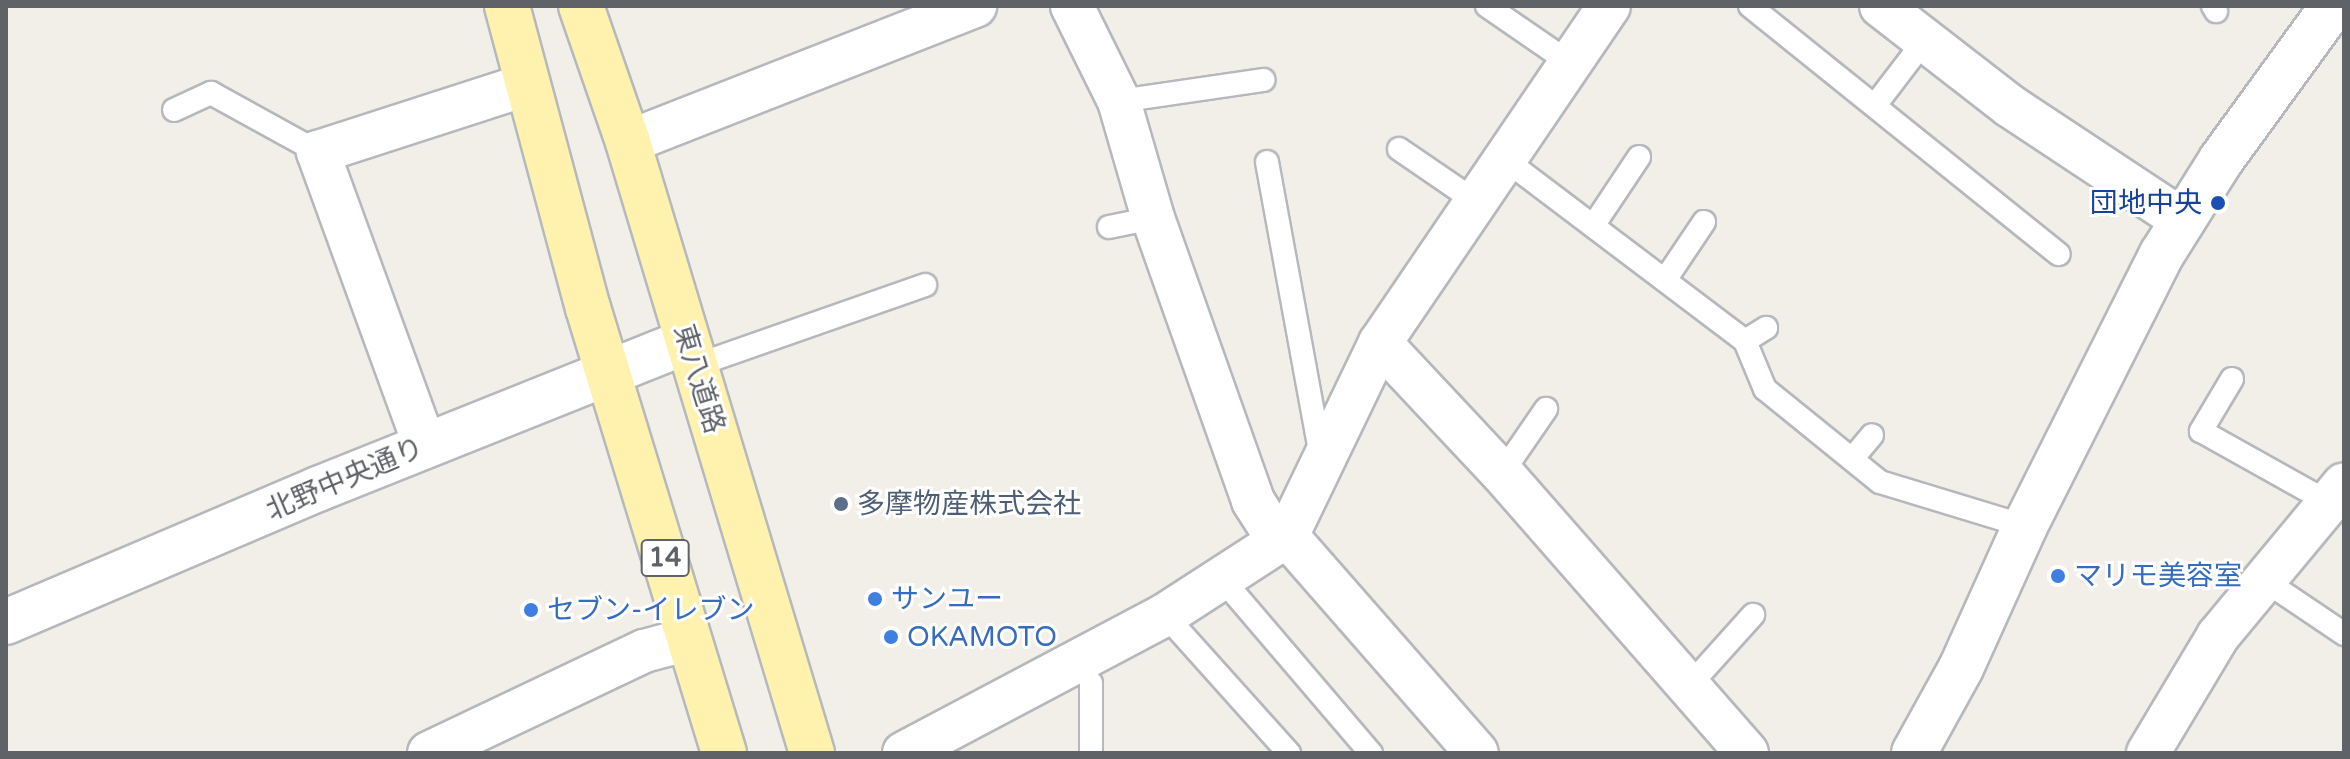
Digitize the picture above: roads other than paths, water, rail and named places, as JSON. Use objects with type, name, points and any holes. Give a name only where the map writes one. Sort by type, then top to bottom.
[{"type":"main road","name":"14","points":[[507,6],[608,371],[724,753]]},
{"type":"main road","name":"東八道路","points":[[581,6],[628,142],[812,753]]},
{"type":"street","points":[[628,142],[975,6]]},
{"type":"street","points":[[1072,6],[1119,101],[1153,218],[1253,501],[1470,751]]},
{"type":"street","points":[[904,753],[1165,615],[1283,538],[1380,343],[1609,6]]},
{"type":"street","points":[[1881,6],[2010,106],[2182,220]]},
{"type":"street","points":[[1914,753],[1961,668],[2025,526],[2182,220],[2333,6]]},
{"type":"street","points":[[425,446],[318,152],[528,84]]},
{"type":"street","points":[[1380,343],[1502,473],[1747,753]]},
{"type":"street","name":"北野中央通り","points":[[6,622],[608,371],[690,354]]},
{"type":"street","points":[[2148,753],[2218,636],[2267,582],[2336,493]]},
{"type":"street","points":[[429,753],[644,651],[689,639]]},
{"type":"lane","points":[[1487,6],[1570,63]]},
{"type":"lane","points":[[1750,6],[1876,104],[1903,133],[2059,254]]},
{"type":"lane","points":[[1876,104],[1925,40]]},
{"type":"lane","points":[[1119,101],[1263,80]]},
{"type":"lane","points":[[174,110],[211,93],[318,152]]},
{"type":"lane","points":[[1399,149],[1475,201]]},
{"type":"lane","points":[[1593,226],[1639,157]]},
{"type":"lane","points":[[1503,158],[1745,341],[1765,389],[1880,482],[2025,526]]},
{"type":"lane","points":[[1267,162],[1322,459]]},
{"type":"lane","points":[[1109,227],[1153,218]]},
{"type":"lane","points":[[1665,280],[1704,222]]},
{"type":"lane","points":[[690,354],[925,285]]},
{"type":"lane","points":[[1745,341],[1766,328]]},
{"type":"lane","points":[[2232,379],[2201,431],[2336,493]]},
{"type":"lane","points":[[1502,473],[1546,409]]},
{"type":"lane","points":[[1852,459],[1872,435]]},
{"type":"lane","points":[[1223,580],[1371,753]]},
{"type":"lane","points":[[2267,582],[2344,634]]},
{"type":"lane","points":[[1165,615],[1289,753]]},
{"type":"lane","points":[[1689,686],[1753,615]]},
{"type":"lane","points":[[1091,683],[1091,753]]},
{"type":"place","name":"団地中央","points":[[2218,203]]},
{"type":"place","name":"多摩物産株式会社","points":[[841,504]]},
{"type":"place","name":"マリモ美容室","points":[[2058,576]]},
{"type":"place","name":"サンユー","points":[[875,599]]},
{"type":"place","name":"セブン-イレブン","points":[[531,610]]},
{"type":"place","name":"OKAMOTO","points":[[891,637]]}]
